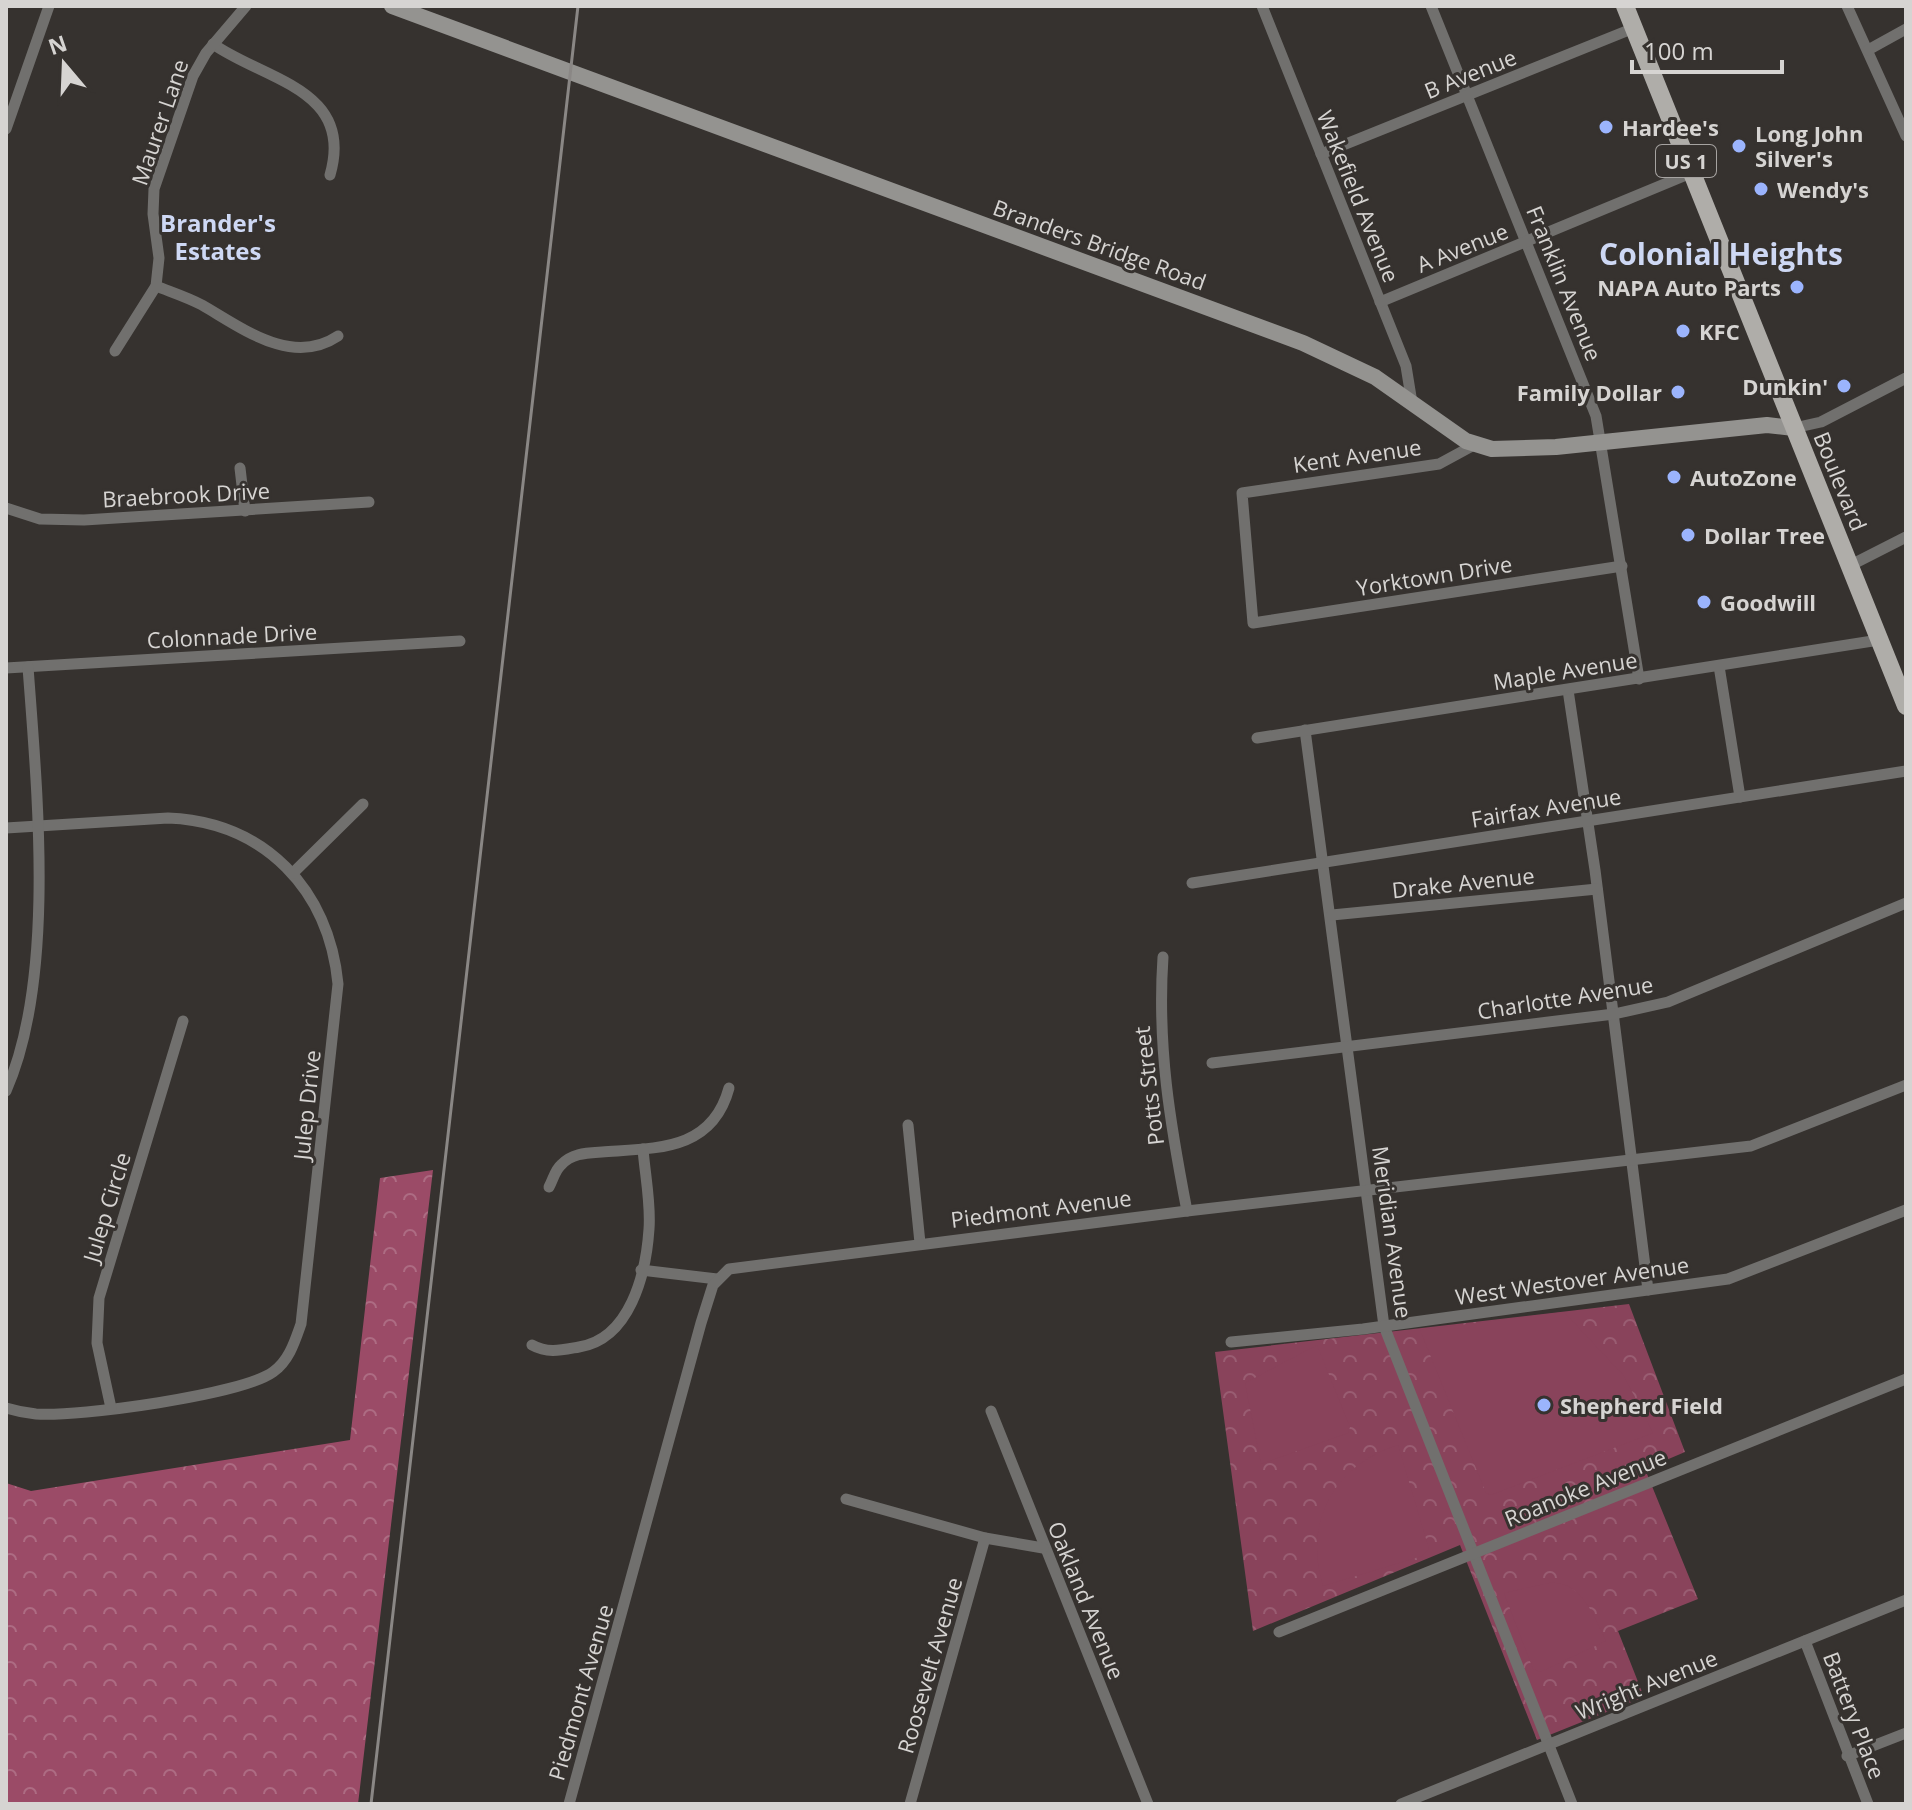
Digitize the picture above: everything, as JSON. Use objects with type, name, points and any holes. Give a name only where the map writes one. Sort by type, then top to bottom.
[{"type":"main road","name":"Boulevard","points":[[1625,6],[1905,699]]},
{"type":"street","points":[[6,129],[49,6]]},
{"type":"street","name":"Maurer Lane","points":[[156,286],[159,258],[153,214],[154,189],[193,76],[213,44],[246,6]]},
{"type":"street","name":"Franklin Avenue","points":[[1431,6],[1591,401],[1602,442],[1639,679]]},
{"type":"street","points":[[1847,6],[1906,136]]},
{"type":"street","name":"Wakefield Avenue","points":[[1263,7],[1409,377],[1412,403]]},
{"type":"street","name":"Branders Bridge Road","points":[[403,8],[1335,356],[1474,445],[1523,450],[1767,425],[1794,428]]},
{"type":"street","name":"B Avenue","points":[[1321,154],[1634,28]]},
{"type":"street","points":[[1868,50],[1906,29]]},
{"type":"street","points":[[213,44],[233,59],[296,87],[315,101],[329,123],[333,138],[330,175]]},
{"type":"street","name":"A Avenue","points":[[1380,302],[1691,173]]},
{"type":"street","points":[[115,351],[156,286],[187,297],[250,333],[293,348],[313,348],[338,336]]},
{"type":"street","points":[[1794,428],[1821,422],[1906,378]]},
{"type":"street","name":"Kent Avenue","points":[[1253,623],[1242,493],[1439,464],[1474,445]]},
{"type":"street","points":[[240,468],[245,511]]},
{"type":"street","name":"Braebrook Drive","points":[[6,508],[25,516],[49,520],[369,502]]},
{"type":"street","points":[[1849,566],[1906,537]]},
{"type":"street","name":"Yorktown Drive","points":[[1253,623],[1622,566]]},
{"type":"street","name":"Maple Avenue","points":[[1257,738],[1879,640]]},
{"type":"street","name":"Colonnade Drive","points":[[6,668],[460,641]]},
{"type":"street","points":[[1719,666],[1740,797]]},
{"type":"street","points":[[6,1091],[31,1014],[35,975],[36,826],[28,667]]},
{"type":"street","points":[[1568,690],[1614,1014],[1648,1290]]},
{"type":"street","name":"Meridian Avenue","points":[[1305,730],[1332,915],[1384,1326],[1572,1804]]},
{"type":"street","name":"Fairfax Avenue","points":[[1192,883],[1906,771]]},
{"type":"street","points":[[293,873],[363,804]]},
{"type":"street","name":"Julep Drive","points":[[6,828],[186,819],[253,842],[293,873],[325,921],[335,957],[338,984],[307,1280],[296,1341],[275,1371],[253,1382],[111,1408],[46,1414],[6,1408]]},
{"type":"street","name":"Drake Avenue","points":[[1332,915],[1597,889]]},
{"type":"street","name":"Charlotte Avenue","points":[[1212,1063],[1614,1014],[1668,1002],[1906,903]]},
{"type":"street","name":"Potts Street","points":[[1163,957],[1159,1016],[1166,1100],[1187,1211]]},
{"type":"street","name":"Julep Circle","points":[[111,1408],[97,1343],[99,1298],[183,1021]]},
{"type":"street","name":"Piedmont Avenue","points":[[569,1804],[701,1323],[717,1279],[738,1267],[1187,1211],[1632,1161],[1768,1142],[1906,1085]]},
{"type":"street","points":[[549,1187],[559,1166],[579,1153],[643,1149],[692,1139],[703,1133],[718,1117],[729,1088]]},
{"type":"street","points":[[908,1125],[920,1243]]},
{"type":"street","points":[[532,1345],[553,1352],[585,1346],[609,1337],[626,1315],[641,1270],[649,1225],[643,1149]]},
{"type":"street","name":"West Westover Avenue","points":[[1231,1342],[1384,1326],[1742,1275],[1906,1210]]},
{"type":"street","points":[[641,1270],[717,1279]]},
{"type":"street","name":"Roanoke Avenue","points":[[1279,1632],[1906,1379]]},
{"type":"street","name":"Oakland Avenue","points":[[991,1411],[1043,1548],[1148,1804]]},
{"type":"street","points":[[846,1499],[985,1538],[1043,1548]]},
{"type":"street","name":"Roosevelt Avenue","points":[[910,1804],[985,1538]]},
{"type":"street","name":"Wright Avenue","points":[[1401,1804],[1906,1600]]},
{"type":"street","name":"Battery Place","points":[[1805,1641],[1868,1804]]},
{"type":"street","points":[[1847,1756],[1906,1733]]},
{"type":"green space","points":[[433,1170],[358,1804],[6,1804],[6,1483],[31,1491],[350,1440],[380,1178]]},
{"type":"green space","points":[[1629,1304],[1685,1452],[1645,1469],[1698,1599],[1618,1631],[1644,1697],[1537,1740],[1460,1545],[1253,1631],[1215,1352]]},
{"type":"green space","name":"Shepherd Field","points":[[1564,1312],[1624,1376],[1653,1433],[1491,1495],[1486,1493],[1420,1330]]},
{"type":"green space","points":[[1317,1345],[1350,1427],[1348,1433],[1261,1464],[1245,1383]]},
{"type":"green space","points":[[1398,1445],[1429,1549],[1422,1556],[1323,1586],[1317,1540],[1329,1499],[1356,1466]]},
{"type":"green space","points":[[1549,1583],[1570,1587],[1578,1593],[1606,1641],[1540,1672],[1533,1669],[1504,1593]]},
{"type":"railway","points":[[371,1804],[578,6]]},
{"type":"place","name":"Hardee's","points":[[1606,127]]},
{"type":"place","name":"Long John Silver's","points":[[1739,146]]},
{"type":"place","name":"Wendy's","points":[[1761,189]]},
{"type":"place","name":"NAPA Auto Parts","points":[[1797,287]]},
{"type":"place","name":"KFC","points":[[1683,331]]},
{"type":"place","name":"Dunkin'","points":[[1844,386]]},
{"type":"place","name":"Family Dollar","points":[[1678,392]]},
{"type":"place","name":"AutoZone","points":[[1674,477]]},
{"type":"place","name":"Dollar Tree","points":[[1688,535]]},
{"type":"place","name":"Goodwill","points":[[1704,602]]},
{"type":"place","name":"Shepherd Field","points":[[1544,1405]]},
{"type":"district","name":"Brander's Estates","points":[[218,236]]},
{"type":"district","name":"Colonial Heights","points":[[1721,253]]}]
